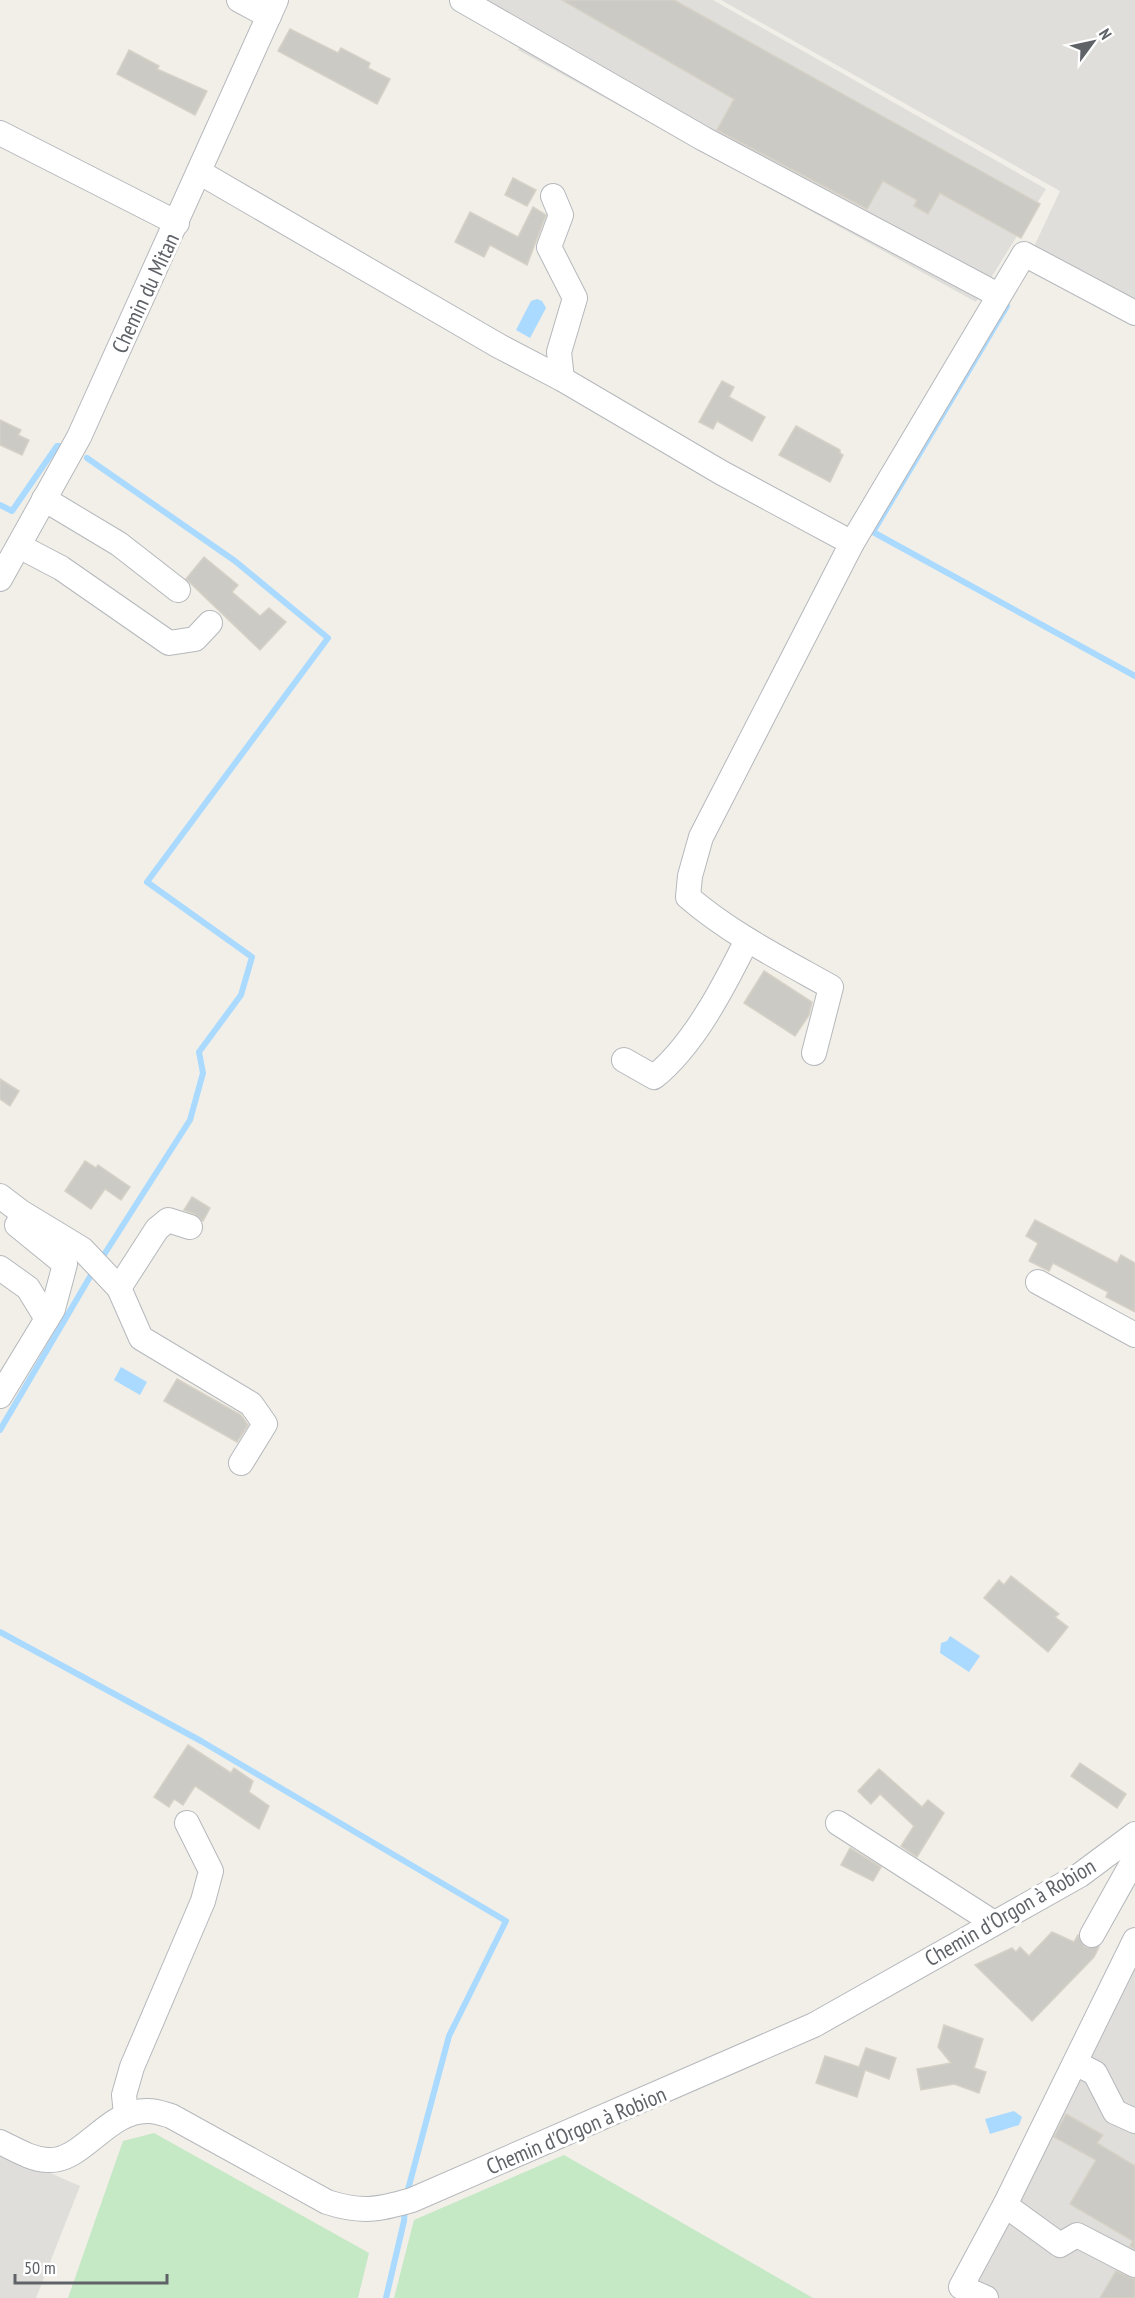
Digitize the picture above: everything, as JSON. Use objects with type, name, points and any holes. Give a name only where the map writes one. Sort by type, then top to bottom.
[{"type":"street","points":[[239,0],[273,8]]},
{"type":"street","points":[[462,0],[704,139],[998,295]]},
{"type":"street","name":"Chemin du Mitan","points":[[0,579],[79,437],[273,8]]},
{"type":"street","points":[[0,134],[177,223]]},
{"type":"street","points":[[199,172],[499,346],[562,379],[852,543]]},
{"type":"street","points":[[553,196],[561,215],[549,248],[575,298],[559,352],[562,379]]},
{"type":"street","points":[[814,1053],[831,987],[747,940],[713,918],[688,897],[690,876],[701,837],[852,543],[1024,254],[1135,313]]},
{"type":"street","points":[[44,499],[119,544],[177,590]]},
{"type":"street","points":[[19,546],[61,568],[169,643],[195,639],[210,623]]},
{"type":"street","points":[[624,1060],[654,1077],[675,1061],[729,976],[747,940]]},
{"type":"street","points":[[0,1196],[58,1223],[119,1288],[141,1338],[251,1404],[265,1424],[241,1463]]},
{"type":"street","points":[[0,1214],[33,1236],[65,1264],[53,1308],[0,1396]]},
{"type":"street","points":[[119,1288],[157,1229],[168,1220],[190,1227]]},
{"type":"street","points":[[0,1268],[28,1288],[47,1319]]},
{"type":"street","points":[[1038,1282],[1135,1335]]},
{"type":"street","points":[[126,2114],[124,2095],[132,2067],[203,1901],[210,1871],[187,1823]]},
{"type":"street","points":[[838,1823],[994,1923]]},
{"type":"street","name":"Chemin d'Orgon à Robion","points":[[0,2142],[28,2156],[49,2161],[71,2154],[101,2129],[126,2114],[148,2110],[171,2116],[327,2202],[351,2210],[380,2210],[412,2200],[814,2025],[1080,1875],[1135,1834]]},
{"type":"street","points":[[1092,1935],[1135,1858]]},
{"type":"street","points":[[986,2298],[961,2287],[1005,2205],[1135,1940]]},
{"type":"street","points":[[1075,2062],[1095,2073],[1115,2112],[1135,2121]]},
{"type":"street","points":[[1005,2205],[1060,2245],[1077,2235],[1135,2265]]},
{"type":"shaded area","points":[[481,0],[713,0],[1046,189],[976,302],[518,50],[529,29]]},
{"type":"shaded area","points":[[721,0],[1135,0],[1135,325],[1024,268],[1060,191]]},
{"type":"shaded area","points":[[1135,1958],[1135,2298],[953,2298],[1101,2034]]},
{"type":"shaded area","points":[[0,2151],[80,2186],[36,2298],[0,2298]]},
{"type":"green space","points":[[154,2133],[369,2253],[358,2298],[68,2298],[123,2141]]},
{"type":"green space","points":[[564,2155],[813,2298],[394,2298],[414,2220]]},
{"type":"water","points":[[537,299],[542,301],[546,308],[530,338],[516,330],[531,301]]},
{"type":"water","points":[[121,1367],[147,1382],[140,1395],[114,1380]]},
{"type":"water","points":[[950,1636],[980,1656],[969,1672],[940,1653],[941,1643],[947,1641]]},
{"type":"water","points":[[1014,2111],[1022,2117],[1019,2125],[990,2134],[985,2119]]},
{"type":"building","points":[[562,0],[674,0],[1040,204],[1021,238],[940,193],[928,214],[914,206],[917,200],[883,181],[867,209],[717,130],[734,99]]},
{"type":"building","points":[[290,29],[338,53],[341,48],[370,63],[368,68],[390,79],[377,104],[278,51]]},
{"type":"building","points":[[129,50],[159,66],[157,69],[207,91],[195,115],[117,74]]},
{"type":"building","points":[[513,178],[536,190],[527,206],[505,195]]},
{"type":"building","points":[[533,207],[546,215],[527,265],[490,245],[484,257],[455,242],[470,212],[518,237]]},
{"type":"building","points":[[722,381],[734,387],[729,397],[765,417],[752,441],[717,421],[713,429],[699,422]]},
{"type":"building","points":[[0,420],[21,430],[18,435],[29,440],[22,455],[0,445]]},
{"type":"building","points":[[796,426],[840,450],[843,455],[830,482],[779,455]]},
{"type":"building","points":[[204,557],[238,585],[232,592],[260,616],[269,608],[286,622],[260,650],[186,579]]},
{"type":"building","points":[[764,971],[812,1002],[809,1015],[795,1036],[744,1003]]},
{"type":"building","points":[[0,1079],[19,1091],[10,1106],[0,1099]]},
{"type":"building","points":[[85,1161],[96,1168],[98,1165],[130,1187],[121,1200],[105,1189],[91,1209],[65,1191]]},
{"type":"building","points":[[192,1197],[210,1208],[203,1221],[195,1214],[184,1210]]},
{"type":"building","points":[[1035,1220],[1117,1263],[1121,1255],[1135,1263],[1135,1312],[1106,1297],[1108,1292],[1053,1263],[1049,1271],[1029,1261],[1038,1243],[1026,1236]]},
{"type":"building","points":[[177,1379],[241,1415],[248,1425],[237,1442],[164,1401]]},
{"type":"building","points":[[1011,1576],[1059,1614],[1055,1617],[1068,1627],[1048,1652],[984,1598],[999,1580],[1004,1585]]},
{"type":"building","points":[[188,1745],[231,1773],[234,1768],[253,1781],[249,1792],[269,1806],[259,1829],[195,1786],[183,1805],[174,1799],[169,1807],[154,1797]]},
{"type":"building","points":[[1080,1763],[1126,1794],[1117,1808],[1071,1776]]},
{"type":"building","points":[[879,1769],[922,1807],[928,1800],[944,1813],[917,1857],[901,1846],[914,1826],[880,1794],[871,1804],[858,1791]]},
{"type":"building","points":[[850,1848],[881,1867],[873,1881],[841,1865]]},
{"type":"building","points":[[1052,1932],[1074,1942],[1078,1935],[1085,1947],[1099,1947],[1094,1957],[1032,2021],[975,1965],[1012,1948],[1016,1952],[1020,1947],[1029,1956]]},
{"type":"building","points":[[944,2025],[983,2039],[974,2068],[986,2072],[979,2093],[954,2084],[921,2090],[917,2069],[951,2063],[938,2047]]},
{"type":"building","points":[[866,2048],[896,2058],[889,2079],[865,2070],[857,2097],[816,2083],[825,2056],[859,2067]]},
{"type":"building","points":[[1066,2114],[1103,2135],[1097,2143],[1135,2166],[1135,2249],[1130,2246],[1133,2241],[1070,2204],[1096,2160],[1054,2137]]},
{"type":"building","points":[[1116,2271],[1135,2279],[1135,2298],[1100,2298]]},
{"type":"waterway","points":[[1007,306],[873,532],[1135,676]]},
{"type":"waterway","points":[[0,505],[12,511],[57,446],[62,446]]},
{"type":"waterway","points":[[87,458],[235,561],[328,638],[147,882],[252,957],[241,995],[199,1052],[203,1073],[190,1120],[100,1261]]},
{"type":"waterway","points":[[0,1430],[94,1270]]},
{"type":"waterway","points":[[0,1632],[201,1741],[506,1921],[449,2036],[406,2197]]},
{"type":"waterway","points":[[386,2298],[405,2208]]}]
